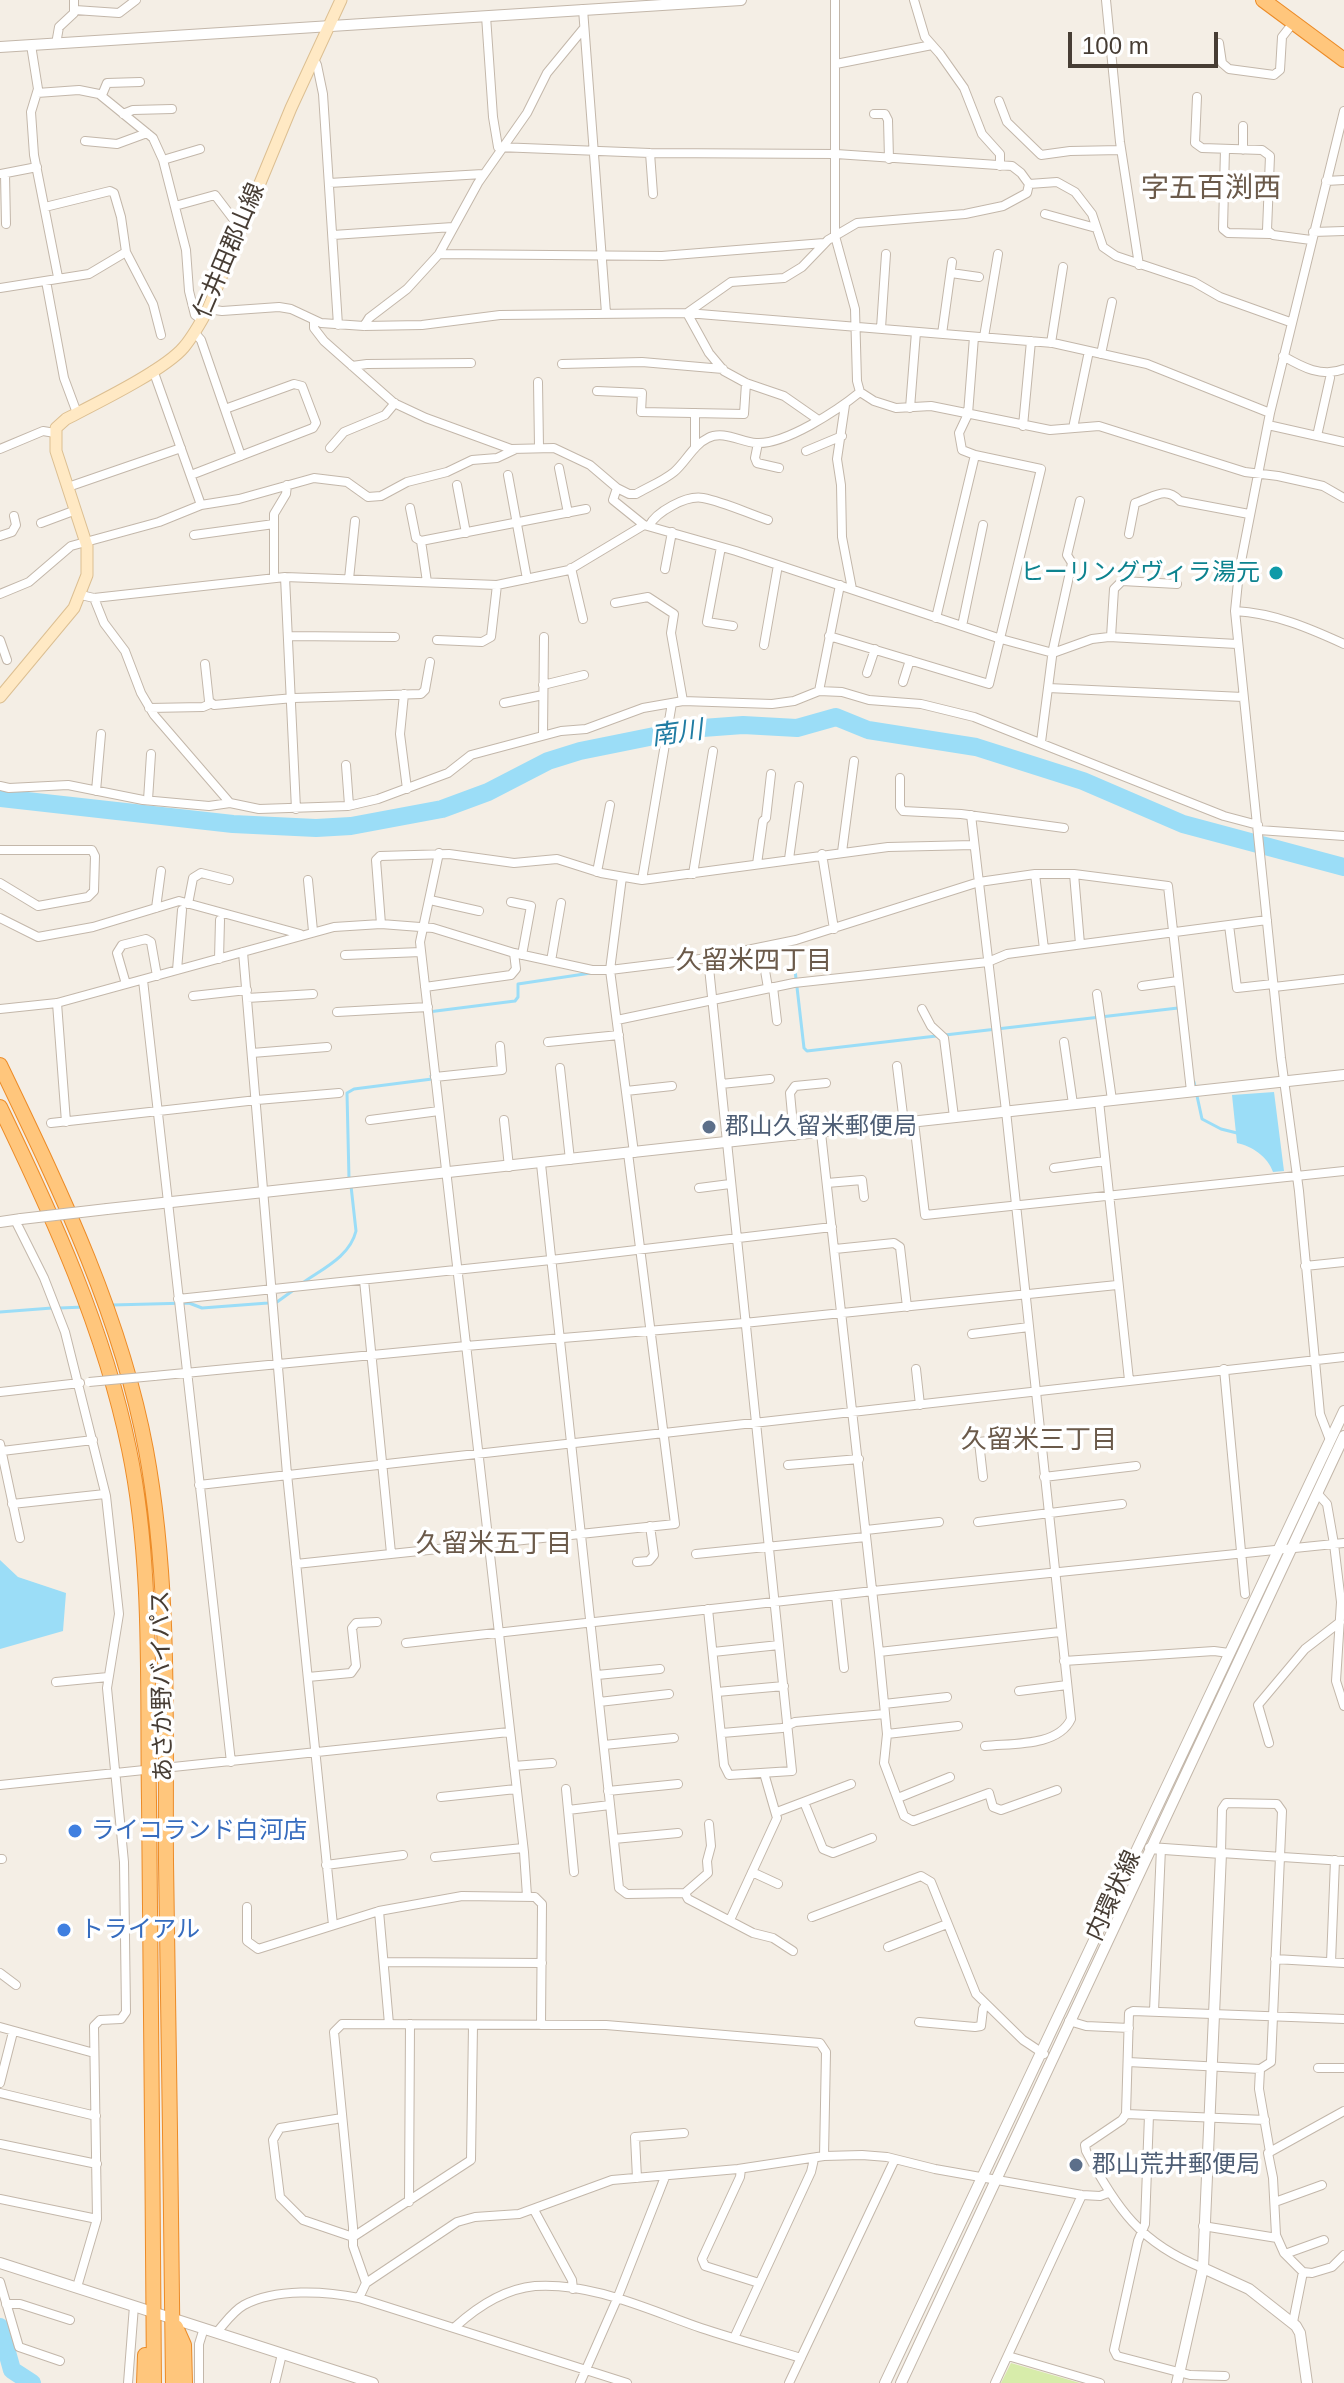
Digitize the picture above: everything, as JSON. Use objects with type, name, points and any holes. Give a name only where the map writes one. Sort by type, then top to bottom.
[{"type":"highway","points":[[1263,0],[1344,60]]},
{"type":"highway","name":"あさか野バイパス","points":[[0,1065],[66,1207],[114,1331],[143,1436],[156,1521],[161,1585],[165,1768],[173,2383]]},
{"type":"highway","name":"あさか野バイパス","points":[[0,1107],[42,1195],[99,1333],[130,1453],[145,1585],[154,2383]]},
{"type":"highway","points":[[144,2383],[146,2352],[154,2313]]},
{"type":"highway","points":[[173,2319],[184,2345],[185,2383]]},
{"type":"main road","name":"仁井田郡山線","points":[[55,433],[60,423],[153,370],[183,348],[194,332],[205,314],[341,0]]},
{"type":"main road","points":[[0,697],[67,617],[81,595],[88,569],[86,543],[56,451],[55,433]]},
{"type":"street","points":[[56,44],[59,27],[73,15],[75,5],[119,13],[136,0]]},
{"type":"street","points":[[0,47],[486,16],[583,9],[613,3],[741,0]]},
{"type":"street","points":[[835,0],[835,236],[855,309],[860,392]]},
{"type":"street","points":[[914,0],[923,33],[964,88],[982,134],[1000,154],[1000,166]]},
{"type":"street","points":[[1106,0],[1121,150],[1139,265]]},
{"type":"street","points":[[583,9],[606,313]]},
{"type":"street","points":[[486,16],[496,144],[501,147],[650,153],[836,154],[1012,166],[1029,184],[1027,193],[1003,206],[965,214],[864,221],[824,243],[802,267],[784,278],[731,282],[687,313]]},
{"type":"street","points":[[1219,43],[1222,63],[1229,69],[1274,75],[1280,70],[1282,37],[1293,23]]},
{"type":"street","points":[[364,326],[369,318],[407,289],[439,254],[483,174],[527,113],[547,73],[584,28]]},
{"type":"street","points":[[31,45],[37,93],[31,112],[37,167],[58,277]]},
{"type":"street","points":[[836,64],[932,45]]},
{"type":"street","points":[[314,59],[323,94],[338,325]]},
{"type":"street","points":[[102,95],[107,83],[140,82]]},
{"type":"street","points":[[37,93],[79,90],[102,95],[153,138],[163,160],[175,206],[187,257],[189,291],[195,315],[271,306],[285,308],[314,321],[364,326],[436,324],[500,315],[687,313],[1031,341],[1089,351],[1171,372],[1270,413]]},
{"type":"street","points":[[1197,97],[1195,143],[1202,148],[1262,150],[1270,156],[1266,227],[1270,234]]},
{"type":"street","points":[[999,101],[1007,122],[1041,155],[1121,150]]},
{"type":"street","points":[[123,114],[133,110],[172,109]]},
{"type":"street","points":[[1330,1440],[1320,1414],[1235,611],[1249,514],[1270,413],[1344,111]]},
{"type":"street","points":[[874,114],[885,114],[888,120],[889,159]]},
{"type":"street","points":[[1243,126],[1243,150]]},
{"type":"street","points":[[85,141],[121,144],[147,133]]},
{"type":"street","points":[[163,160],[200,149]]},
{"type":"street","points":[[1225,149],[1224,231],[1312,236],[1344,231]]},
{"type":"street","points":[[650,153],[653,194]]},
{"type":"street","points":[[6,224],[2,174],[37,167]]},
{"type":"street","points":[[329,183],[483,174]]},
{"type":"street","points":[[1326,181],[1344,180]]},
{"type":"street","points":[[1029,184],[1048,181],[1070,188],[1085,202],[1107,250],[1290,322]]},
{"type":"street","points":[[45,207],[110,191],[114,193],[126,252],[153,304],[161,335]]},
{"type":"street","points":[[175,206],[215,195],[242,226]]},
{"type":"street","points":[[1045,214],[1096,228]]},
{"type":"street","points":[[333,235],[453,227]]},
{"type":"street","points":[[439,254],[704,255],[824,243]]},
{"type":"street","points":[[0,288],[89,274],[126,252]]},
{"type":"street","points":[[881,328],[886,254]]},
{"type":"street","points":[[829,636],[989,684],[1041,469],[975,455],[960,446],[959,429],[968,414],[979,337],[998,254]]},
{"type":"street","points":[[942,334],[952,262]]},
{"type":"street","points":[[1051,343],[1063,267]]},
{"type":"street","points":[[951,273],[979,277]]},
{"type":"street","points":[[46,281],[64,378],[77,413]]},
{"type":"street","points":[[1101,354],[1112,302]]},
{"type":"street","points":[[687,313],[709,353],[723,369],[746,383],[784,396],[817,419]]},
{"type":"street","points":[[314,321],[318,335],[395,403],[426,418],[515,450]]},
{"type":"street","points":[[194,332],[201,340],[241,456]]},
{"type":"street","points":[[910,408],[916,332]]},
{"type":"street","points":[[1023,426],[1031,341]]},
{"type":"street","points":[[1073,428],[1089,351]]},
{"type":"street","points":[[1283,356],[1319,372],[1344,369]]},
{"type":"street","points":[[562,364],[642,362],[723,369]]},
{"type":"street","points":[[352,366],[471,363]]},
{"type":"street","points":[[153,370],[201,505]]},
{"type":"street","points":[[1317,436],[1330,378]]},
{"type":"street","points":[[538,382],[539,447]]},
{"type":"street","points":[[597,391],[642,393],[641,412],[744,414],[746,383]]},
{"type":"street","points":[[191,475],[313,428],[316,423],[302,386],[294,384],[225,409]]},
{"type":"street","points":[[0,594],[29,582],[67,549],[159,522],[201,505],[239,499],[314,478],[348,483],[368,497],[381,496],[407,482],[447,472],[472,460],[497,458],[515,450],[539,447],[554,448],[590,465],[617,488],[636,494],[675,471],[709,437],[715,435],[758,443],[788,436],[845,405],[860,392]]},
{"type":"street","points":[[860,392],[894,408],[931,406],[1050,430],[1109,428],[1258,474],[1323,486],[1344,498]]},
{"type":"street","points":[[330,448],[344,432],[385,415],[395,403]]},
{"type":"street","points":[[845,405],[837,459],[841,481],[842,537],[852,589]]},
{"type":"street","points":[[695,413],[695,448]]},
{"type":"street","points":[[1268,425],[1344,442]]},
{"type":"street","points":[[0,449],[43,431],[55,433]]},
{"type":"street","points":[[806,451],[842,436]]},
{"type":"street","points":[[758,443],[757,463],[779,468]]},
{"type":"street","points":[[68,487],[181,448]]},
{"type":"street","points":[[936,618],[975,455]]},
{"type":"street","points":[[559,468],[568,513]]},
{"type":"street","points":[[508,475],[527,579]]},
{"type":"street","points":[[274,578],[274,514],[286,494],[287,485]]},
{"type":"street","points":[[457,485],[466,533]]},
{"type":"street","points":[[617,488],[613,500],[646,526],[1053,653],[1092,639],[1111,637],[1237,644]]},
{"type":"street","points":[[1129,534],[1135,503],[1164,492],[1173,494],[1180,501],[1249,514]]},
{"type":"street","points":[[81,595],[94,598],[285,577],[497,585],[571,568],[646,526],[670,508],[697,498],[768,520]]},
{"type":"street","points":[[1041,742],[1053,653],[1072,563],[1067,555],[1080,501]]},
{"type":"street","points":[[410,508],[416,538],[421,541],[586,509]]},
{"type":"street","points":[[41,523],[76,510]]},
{"type":"street","points":[[0,536],[12,532],[16,525],[14,516]]},
{"type":"street","points":[[349,579],[355,521]]},
{"type":"street","points":[[194,535],[274,524]]},
{"type":"street","points":[[962,626],[983,525]]},
{"type":"street","points":[[665,569],[672,532]]},
{"type":"street","points":[[421,541],[427,582]]},
{"type":"street","points":[[721,547],[707,622],[733,626]]},
{"type":"street","points":[[764,645],[778,565]]},
{"type":"street","points":[[571,568],[583,619]]},
{"type":"street","points":[[285,577],[296,809]]},
{"type":"street","points":[[1111,637],[1114,589],[1122,581],[1177,584]]},
{"type":"street","points":[[437,640],[482,642],[491,637],[497,585]]},
{"type":"street","points":[[819,691],[840,585]]},
{"type":"street","points":[[615,603],[648,597],[674,614],[671,633],[683,701]]},
{"type":"street","points":[[94,598],[104,623],[125,651],[149,708],[230,803]]},
{"type":"street","points":[[1235,611],[1254,612],[1305,627],[1344,644]]},
{"type":"street","points":[[288,636],[395,637]]},
{"type":"street","points":[[543,735],[544,637]]},
{"type":"street","points":[[0,640],[7,660]]},
{"type":"street","points":[[867,673],[875,649]]},
{"type":"street","points":[[903,682],[910,660]]},
{"type":"street","points":[[149,708],[421,694],[425,690],[430,662]]},
{"type":"street","points":[[205,664],[210,704]]},
{"type":"street","points":[[504,703],[584,675]]},
{"type":"street","points":[[1048,688],[1243,697]]},
{"type":"street","points":[[0,786],[68,785],[148,800],[209,806],[230,803],[251,809],[349,805],[407,789],[448,773],[471,755],[543,735],[586,729],[643,708],[683,701],[772,704],[794,701],[819,691],[945,709],[974,717],[1258,827],[1344,836]]},
{"type":"street","points":[[404,694],[400,734],[407,789]]},
{"type":"street","points":[[642,880],[672,703]]},
{"type":"street","points":[[96,791],[101,734]]},
{"type":"street","points":[[693,874],[713,751]]},
{"type":"street","points":[[148,800],[151,754]]},
{"type":"street","points":[[842,852],[854,761]]},
{"type":"street","points":[[346,765],[349,805]]},
{"type":"street","points":[[757,864],[771,774]]},
{"type":"street","points":[[900,778],[900,807],[903,811],[971,815],[1064,828]]},
{"type":"street","points":[[789,859],[799,786]]},
{"type":"street","points":[[597,872],[610,805]]},
{"type":"street","points":[[971,815],[1071,1719],[1065,1730],[1043,1740],[985,1746]]},
{"type":"street","points":[[381,924],[377,858],[439,853],[514,863],[557,859],[597,872],[642,880],[888,847],[974,845]]},
{"type":"street","points":[[0,850],[92,850],[95,856],[94,891],[88,897],[38,906],[0,883]]},
{"type":"street","points":[[439,853],[420,937],[421,952],[527,1896]]},
{"type":"street","points":[[822,854],[834,929]]},
{"type":"street","points":[[156,908],[161,871]]},
{"type":"street","points":[[177,970],[185,907],[193,878],[201,873],[229,880]]},
{"type":"street","points":[[1035,874],[1044,949]]},
{"type":"street","points":[[0,1009],[57,1003],[334,927],[381,924],[423,926],[518,954],[592,970],[610,970],[708,958],[796,940],[979,882],[1035,874],[1074,874],[1168,886],[1191,1091]]},
{"type":"street","points":[[1074,874],[1080,944]]},
{"type":"street","points":[[296,1564],[675,1524],[610,970],[622,877]]},
{"type":"street","points":[[308,880],[313,931]]},
{"type":"street","points":[[430,900],[479,911]]},
{"type":"street","points":[[0,918],[38,937],[93,927],[179,901],[185,907],[301,934]]},
{"type":"street","points":[[425,987],[511,975],[516,969],[531,906],[511,902]]},
{"type":"street","points":[[551,961],[561,903]]},
{"type":"street","points":[[219,959],[220,920]]},
{"type":"street","points":[[617,1020],[771,988],[988,962],[1007,954],[1267,920]]},
{"type":"street","points":[[1229,925],[1237,988],[1344,979]]},
{"type":"street","points":[[126,984],[117,953],[122,945],[146,939],[151,942],[157,976]]},
{"type":"street","points":[[243,952],[287,1474],[333,1925]]},
{"type":"street","points":[[345,955],[421,952]]},
{"type":"street","points":[[762,953],[777,1021]]},
{"type":"street","points":[[708,958],[792,1771],[729,1775],[724,1765],[708,1609]]},
{"type":"street","points":[[143,980],[231,1762]]},
{"type":"street","points":[[1142,986],[1178,981]]},
{"type":"street","points":[[193,996],[313,994]]},
{"type":"street","points":[[1097,994],[1112,1100]]},
{"type":"street","points":[[57,1003],[66,1122]]},
{"type":"street","points":[[337,1012],[428,1007]]},
{"type":"street","points":[[922,1009],[931,1026],[944,1038],[954,1117]]},
{"type":"street","points":[[548,1042],[619,1035]]},
{"type":"street","points":[[1064,1042],[1073,1104]]},
{"type":"street","points":[[435,1077],[502,1070],[500,1046]]},
{"type":"street","points":[[252,1053],[327,1047]]},
{"type":"street","points":[[897,1066],[925,1215],[1344,1171]]},
{"type":"street","points":[[560,1068],[570,1160]]},
{"type":"street","points":[[0,1222],[1344,1075]]},
{"type":"street","points":[[721,1084],[770,1079]]},
{"type":"street","points":[[794,1136],[790,1093],[795,1086],[826,1083]]},
{"type":"street","points":[[626,1091],[672,1086]]},
{"type":"street","points":[[51,1123],[339,1093]]},
{"type":"street","points":[[1099,1101],[1129,1380]]},
{"type":"street","points":[[370,1120],[439,1111]]},
{"type":"street","points":[[504,1120],[509,1167]]},
{"type":"street","points":[[821,1133],[873,1591],[887,1734],[884,1763],[904,1816],[913,1821],[989,1793],[993,1807],[1001,1810],[1057,1790]]},
{"type":"street","points":[[1054,1168],[1105,1161]]},
{"type":"street","points":[[541,1164],[619,1888],[627,1894],[685,1893],[708,1873],[711,1846],[709,1824]]},
{"type":"street","points":[[827,1183],[862,1180],[864,1197]]},
{"type":"street","points":[[699,1188],[730,1184]]},
{"type":"street","points":[[18,1220],[55,1306],[93,1440],[105,1494],[119,1614],[108,1677],[124,1862],[126,2012],[121,2019],[100,2020],[95,2024],[97,2219],[77,2287]]},
{"type":"street","points":[[178,1299],[832,1227]]},
{"type":"street","points":[[835,1249],[894,1243],[900,1247],[907,1307]]},
{"type":"street","points":[[1305,1266],[1344,1262]]},
{"type":"street","points":[[364,1280],[391,1553]]},
{"type":"street","points":[[0,1392],[277,1363],[744,1323],[1117,1285]]},
{"type":"street","points":[[972,1334],[1029,1327]]},
{"type":"street","points":[[199,1485],[1344,1357]]},
{"type":"street","points":[[916,1369],[920,1405]]},
{"type":"street","points":[[1224,1369],[1245,1594]]},
{"type":"street","name":"内環状線","points":[[885,2383],[1344,1411]]},
{"type":"street","points":[[983,1477],[975,1442],[1040,1435]]},
{"type":"street","name":"内環状線","points":[[901,2383],[1069,2021],[1156,1848],[1317,1493],[1340,1452],[1344,1436]]},
{"type":"street","points":[[20,1538],[1,1448],[93,1440]]},
{"type":"street","points":[[788,1465],[859,1459]]},
{"type":"street","points":[[1044,1477],[1136,1466]]},
{"type":"street","points":[[1317,1493],[1327,1504],[1339,1544],[1343,1603],[1336,1681],[1344,1706]]},
{"type":"street","points":[[0,1496],[12,1500],[105,1494]]},
{"type":"street","points":[[978,1522],[1122,1504]]},
{"type":"street","points":[[696,1554],[939,1522]]},
{"type":"street","points":[[637,1562],[649,1561],[654,1555],[650,1526]]},
{"type":"street","points":[[406,1643],[873,1591],[1339,1544]]},
{"type":"street","points":[[836,1595],[844,1668]]},
{"type":"street","points":[[308,1677],[351,1673],[356,1666],[352,1628],[356,1623],[377,1622]]},
{"type":"street","points":[[1269,1743],[1258,1705],[1305,1649],[1340,1622]]},
{"type":"street","points":[[879,1652],[1060,1632]]},
{"type":"street","points":[[713,1652],[779,1645]]},
{"type":"street","points":[[1064,1661],[1214,1651],[1229,1653]]},
{"type":"street","points":[[597,1675],[660,1669]]},
{"type":"street","points":[[56,1682],[108,1677]]},
{"type":"street","points":[[1019,1691],[1067,1685]]},
{"type":"street","points":[[717,1692],[784,1686]]},
{"type":"street","points":[[599,1702],[669,1694]]},
{"type":"street","points":[[722,1733],[782,1728],[947,1697]]},
{"type":"street","points":[[887,1734],[958,1726]]},
{"type":"street","points":[[0,1785],[509,1732]]},
{"type":"street","points":[[604,1745],[674,1738]]},
{"type":"street","points":[[514,1766],[552,1763]]},
{"type":"street","points":[[730,1920],[777,1818],[764,1773]]},
{"type":"street","points":[[898,1798],[950,1777]]},
{"type":"street","points":[[608,1791],[678,1784]]},
{"type":"street","points":[[777,1812],[851,1784]]},
{"type":"street","points":[[441,1797],[516,1789]]},
{"type":"street","points":[[566,1789],[574,1872]]},
{"type":"street","points":[[804,1802],[823,1849],[833,1853],[872,1838]]},
{"type":"street","points":[[1128,2062],[1211,2066],[1260,2069],[1271,2062],[1282,1811],[1277,1804],[1226,1803],[1222,1809],[1221,1853],[1213,2013],[1211,2066],[1203,2226],[1203,2268],[1179,2378]]},
{"type":"street","points":[[568,1810],[610,1805]]},
{"type":"street","points":[[614,1839],[678,1833]]},
{"type":"street","points":[[435,1857],[523,1848]]},
{"type":"street","points":[[1154,2011],[1156,1848],[1340,1860],[1331,1962]]},
{"type":"street","points":[[326,1865],[403,1855]]},
{"type":"street","points":[[752,1872],[778,1884]]},
{"type":"street","points":[[812,1917],[921,1876],[931,1882],[973,1988],[986,2005],[1023,2040],[1052,2058]]},
{"type":"street","points":[[685,1893],[688,1899],[753,1933],[771,1937],[793,1951]]},
{"type":"street","points":[[247,1907],[247,1941],[258,1949],[379,1911],[462,1896],[535,1897],[542,1902],[541,2025]]},
{"type":"street","points":[[379,1911],[389,2024]]},
{"type":"street","points":[[888,1947],[947,1924]]},
{"type":"street","points":[[1275,1959],[1344,1963]]},
{"type":"street","points":[[384,1962],[542,1963]]},
{"type":"street","points":[[0,1973],[16,1985]]},
{"type":"street","points":[[919,2022],[981,2026],[986,2005]]},
{"type":"street","points":[[1307,2383],[1300,2333],[1293,2322],[1249,2289],[1179,2258],[1142,2233],[1108,2193],[1085,2145],[1126,2114],[1129,2013],[1154,2011],[1344,2019]]},
{"type":"street","points":[[1069,2021],[1086,2026],[1129,2028]]},
{"type":"street","points":[[366,2283],[353,2246],[334,2032],[342,2024],[606,2025],[820,2043],[826,2052],[824,2156]]},
{"type":"street","points":[[409,2202],[410,2024]]},
{"type":"street","points":[[353,2237],[466,2165],[473,2157],[473,2025]]},
{"type":"street","points":[[0,2027],[94,2053]]},
{"type":"street","points":[[0,2083],[13,2032]]},
{"type":"street","points":[[1318,2068],[1344,2068]]},
{"type":"street","points":[[1260,2069],[1259,2089],[1270,2152],[1277,2238],[1285,2254],[1303,2272],[1328,2269],[1344,2255]]},
{"type":"street","points":[[0,2093],[96,2116]]},
{"type":"street","points":[[1270,2152],[1344,2111]]},
{"type":"street","points":[[1126,2114],[1265,2120]]},
{"type":"street","points":[[1149,2115],[1145,2224],[1114,2350],[1117,2356],[1179,2378],[1225,2376]]},
{"type":"street","points":[[342,2118],[280,2128],[273,2140],[280,2197],[303,2220],[353,2237]]},
{"type":"street","points":[[637,2178],[635,2137],[684,2133]]},
{"type":"street","points":[[0,2144],[97,2164]]},
{"type":"street","points":[[359,2298],[366,2283],[457,2222],[534,2210],[602,2182],[741,2169],[824,2156],[862,2155],[1082,2195],[1108,2193]]},
{"type":"street","points":[[734,2338],[811,2172],[814,2159]]},
{"type":"street","points":[[789,2383],[895,2159]]},
{"type":"street","points":[[741,2169],[702,2259],[705,2266],[759,2283]]},
{"type":"street","points":[[580,2383],[665,2177]]},
{"type":"street","points":[[1275,2202],[1322,2185]]},
{"type":"street","points":[[995,2383],[1082,2195]]},
{"type":"street","points":[[0,2199],[97,2219]]},
{"type":"street","points":[[534,2210],[572,2280],[573,2289]]},
{"type":"street","points":[[1203,2226],[1277,2238]]},
{"type":"street","points":[[1285,2254],[1324,2240]]},
{"type":"street","points":[[0,2263],[373,2383]]},
{"type":"street","points":[[1293,2322],[1303,2272]]},
{"type":"street","points":[[0,2282],[19,2347],[60,2361]]},
{"type":"street","points":[[455,2327],[474,2310],[503,2294],[533,2286],[573,2289],[617,2299],[801,2358]]},
{"type":"street","points":[[217,2332],[242,2307],[256,2301],[309,2292],[359,2298],[627,2383]]},
{"type":"street","points":[[6,2304],[20,2304],[70,2320]]},
{"type":"street","points":[[128,2383],[134,2306]]},
{"type":"street","points":[[199,2383],[199,2344],[204,2328]]},
{"type":"street","points":[[275,2383],[282,2354]]},
{"type":"street","points":[[1008,2356],[1100,2383]]},
{"type":"green space","points":[[1011,2363],[1080,2383],[1001,2383]]},
{"type":"water","points":[[1274,1092],[1284,1171],[1273,1172],[1259,1153],[1237,1143],[1232,1095]]},
{"type":"water","points":[[0,1560],[18,1577],[66,1593],[63,1631],[0,1649]]},
{"type":"waterway","name":"南川","points":[[0,798],[233,824],[316,828],[351,826],[442,809],[488,792],[548,761],[580,751],[689,729],[743,725],[797,728],[836,717],[868,730],[976,747],[1083,781],[1183,824],[1344,867]]},
{"type":"waterway","points":[[789,945],[792,944],[804,1048],[807,1051],[1178,1008],[1179,1012]]},
{"type":"waterway","points":[[428,1012],[515,1001],[518,984],[591,973]]},
{"type":"waterway","points":[[349,1179],[347,1093],[354,1089],[432,1079],[431,1076]]},
{"type":"waterway","points":[[1194,1082],[1202,1119],[1237,1133]]},
{"type":"waterway","points":[[304,1282],[335,1261],[353,1240],[356,1231],[351,1186]]},
{"type":"waterway","points":[[112,1305],[189,1303],[202,1308],[268,1303],[277,1302],[295,1289]]},
{"type":"waterway","points":[[60,1308],[84,1307]]},
{"type":"waterway","points":[[0,1312],[52,1308]]},
{"type":"waterway","points":[[0,2327],[12,2370],[32,2383]]},
{"type":"place","name":"ヒーリングヴィラ湯元","points":[[1276,573]]},
{"type":"place","name":"郡山久留米郵便局","points":[[709,1127]]},
{"type":"place","name":"ライコランド白河店","points":[[75,1831]]},
{"type":"place","name":"トライアル","points":[[64,1930]]},
{"type":"place","name":"郡山荒井郵便局","points":[[1076,2165]]},
{"type":"district","name":"字五百渕西","points":[[1211,189]]},
{"type":"district","name":"久留米四丁目","points":[[754,962]]},
{"type":"district","name":"久留米三丁目","points":[[1039,1441]]},
{"type":"district","name":"久留米五丁目","points":[[494,1545]]}]
